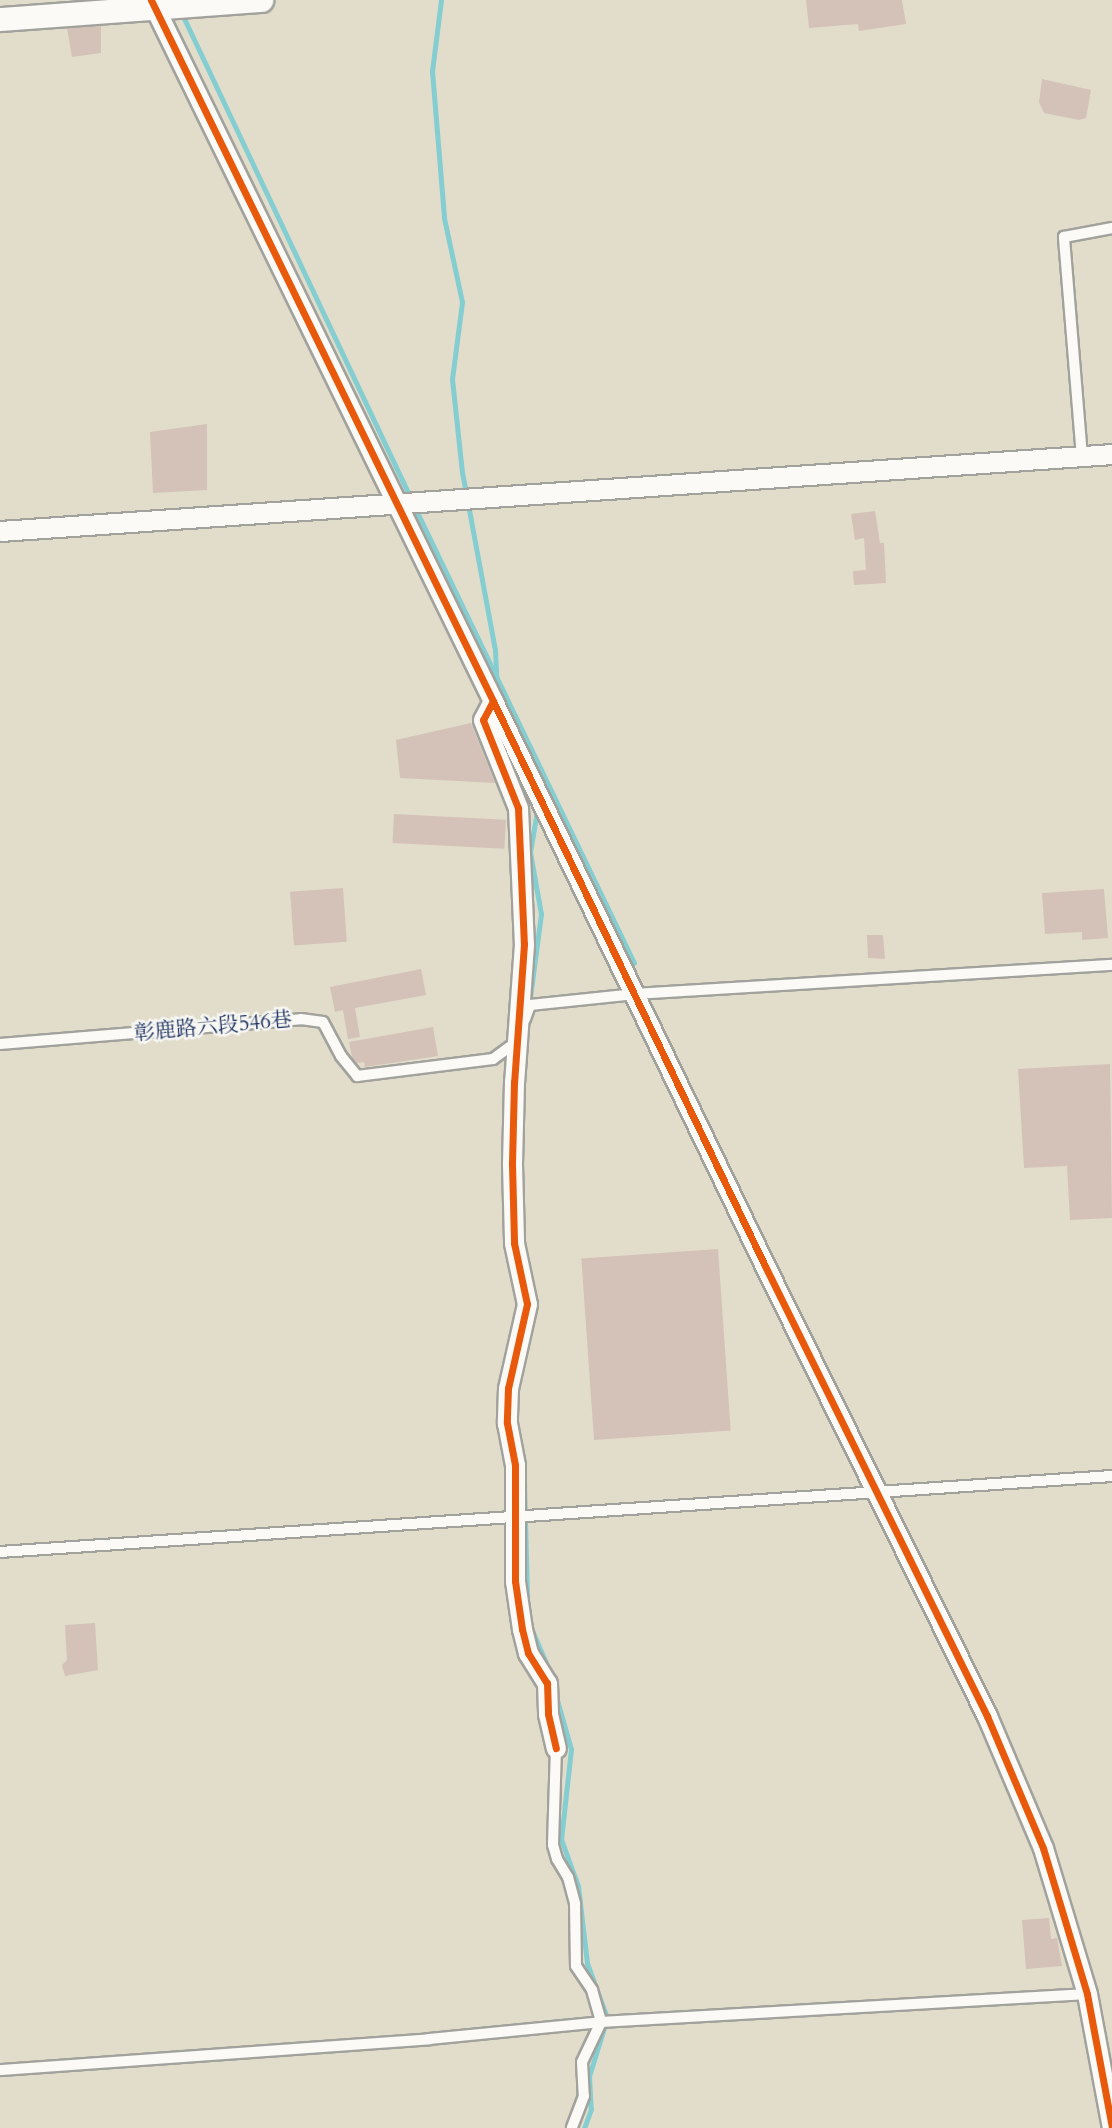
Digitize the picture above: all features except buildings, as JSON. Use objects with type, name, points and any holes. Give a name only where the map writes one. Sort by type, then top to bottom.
[{"type":"street","points":[[0,19],[153,3],[261,0]]},
{"type":"street","points":[[153,3],[397,501],[765,1266],[987,1716],[1043,1848],[1087,1994],[1112,2127]]},
{"type":"street","points":[[0,531],[397,501],[1112,454]]},
{"type":"street","points":[[493,701],[483,720],[518,808],[524,944],[516,1042],[512,1164],[514,1243],[527,1304],[522,1338],[512,1363],[507,1423],[515,1465],[515,1581],[528,1653],[547,1683],[548,1714],[556,1748]]},
{"type":"lane","points":[[1082,457],[1064,237],[1112,228]]},
{"type":"lane","points":[[516,1042],[530,1005],[635,994],[1112,965]]},
{"type":"lane","name":"彰鹿路六段546巷","points":[[0,1044],[301,1019],[323,1022],[341,1056],[357,1076],[493,1059],[516,1042]]},
{"type":"lane","points":[[0,1552],[1112,1476]]},
{"type":"lane","points":[[556,1748],[553,1845],[557,1859],[568,1877],[575,1904],[576,1966],[592,1990],[601,2022],[582,2062],[584,2096],[572,2128]]},
{"type":"lane","points":[[0,2070],[429,2039],[601,2022],[1087,1994]]},
{"type":"waterway","points":[[441,0],[432,71],[444,218],[462,302],[452,379],[462,472],[495,650],[497,693]]},
{"type":"waterway","points":[[181,12],[410,497]]},
{"type":"waterway","points":[[414,506],[634,963]]},
{"type":"waterway","points":[[513,769],[530,800]]},
{"type":"waterway","points":[[529,1005],[541,914],[530,852],[537,811]]},
{"type":"waterway","points":[[524,1482],[527,1598]]},
{"type":"waterway","points":[[531,1628],[549,1670]]},
{"type":"waterway","points":[[555,1693],[571,1749],[561,1839],[578,1886],[587,1963],[607,2018],[589,2076],[591,2109],[584,2128]]},
{"type":"cycle path","points":[[151,0],[493,701],[483,720],[518,808],[524,944],[514,1082],[512,1164],[514,1243],[527,1304],[508,1388],[507,1423],[515,1465],[515,1581],[522,1629],[528,1653],[547,1683],[548,1714],[556,1748]]},
{"type":"cycle path","points":[[493,701],[765,1266],[987,1716],[1043,1848],[1087,1994],[1112,2127]]}]
